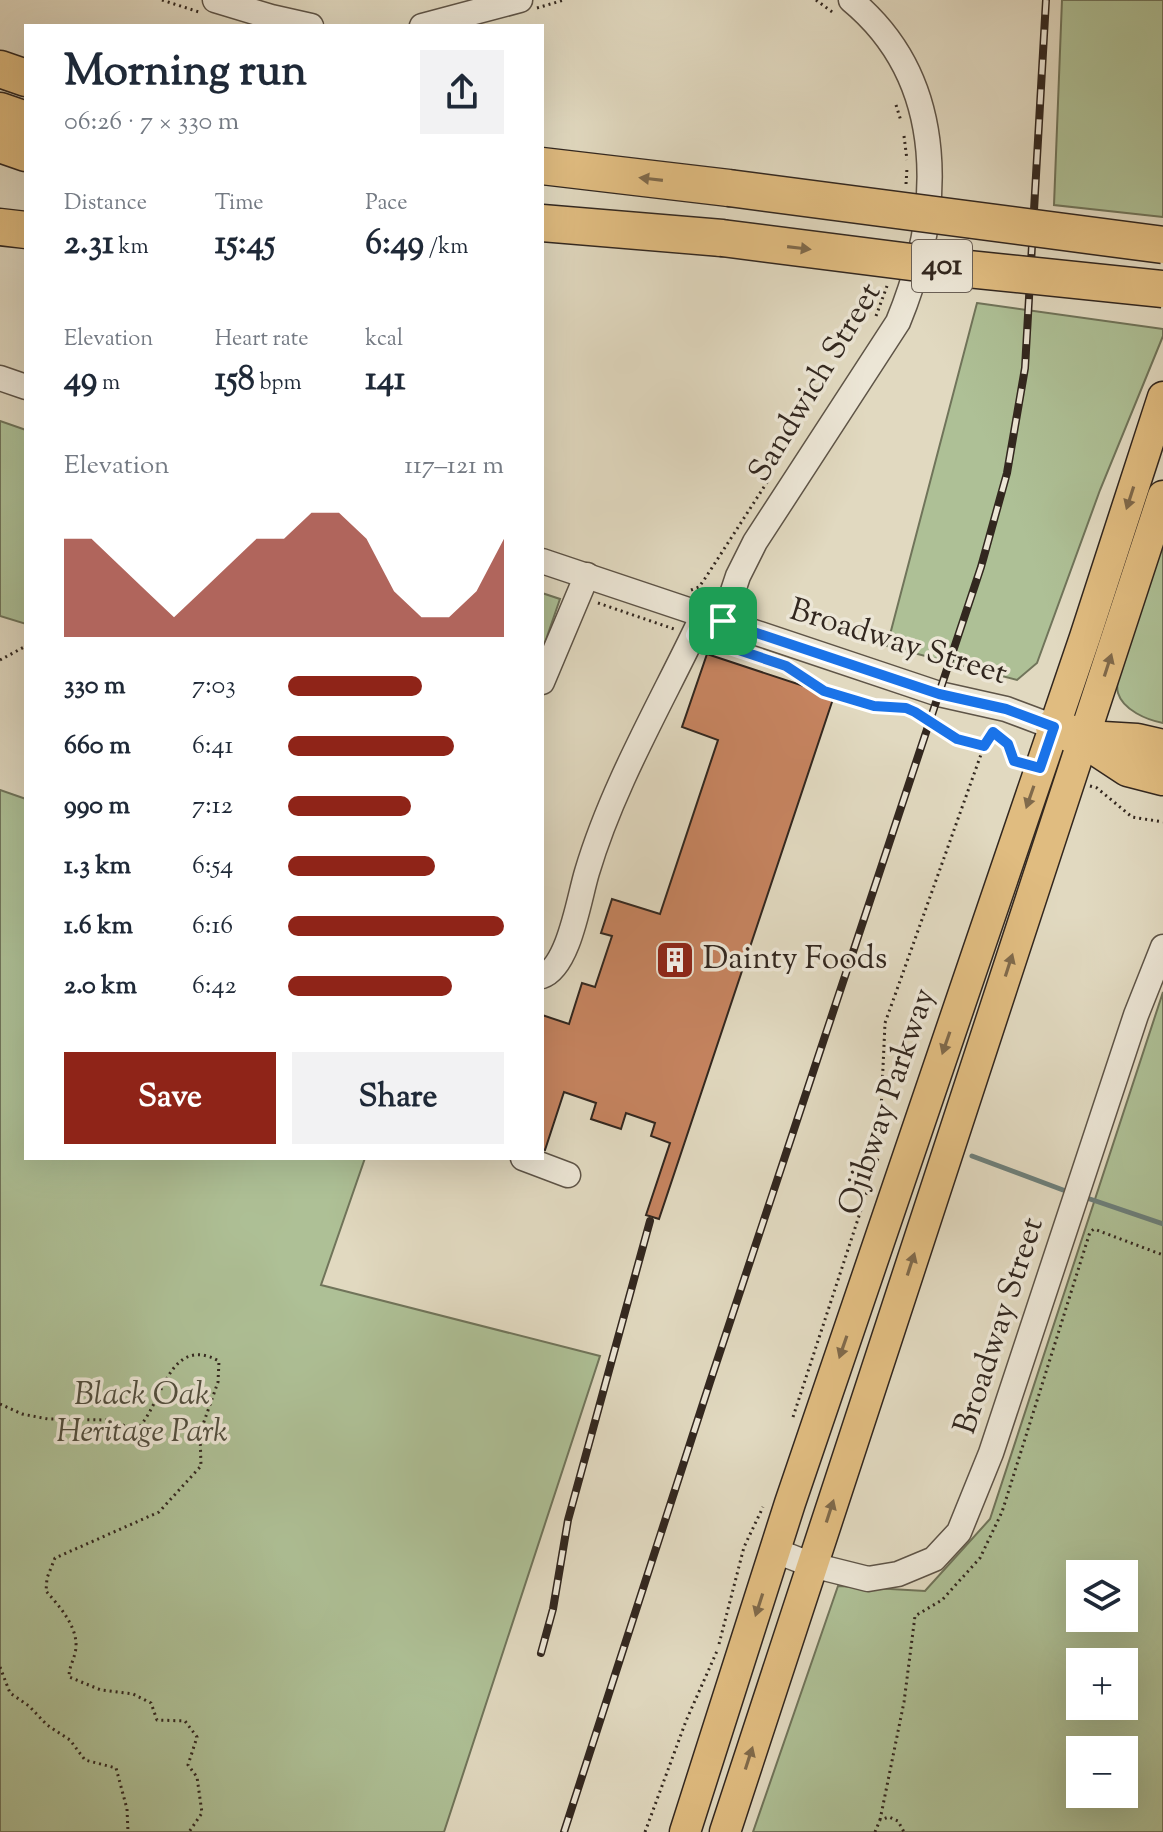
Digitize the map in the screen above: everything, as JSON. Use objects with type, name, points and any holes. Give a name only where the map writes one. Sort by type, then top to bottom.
[{"type":"highway","points":[[0,69],[24,77]]},
{"type":"highway","points":[[0,82],[24,89]]},
{"type":"highway","points":[[0,95],[24,102]]},
{"type":"highway","points":[[0,111],[24,119]]},
{"type":"highway","points":[[0,129],[24,136]]},
{"type":"highway","points":[[0,144],[24,155]]},
{"type":"highway","points":[[0,161],[24,156]]},
{"type":"highway","name":"401","points":[[544,166],[1163,245]]},
{"type":"highway","name":"401","points":[[544,223],[722,238],[958,268],[1163,289]]},
{"type":"highway","points":[[994,224],[1163,234]]},
{"type":"highway","points":[[0,227],[24,230]]},
{"type":"highway","points":[[958,268],[1163,305]]},
{"type":"highway","points":[[1069,733],[1163,748]]},
{"type":"highway","points":[[1069,733],[1128,768],[1163,777]]},
{"type":"main road","name":"Ojibway Parkway","points":[[725,1832],[1071,779],[1069,733],[1163,397]]},
{"type":"main road","name":"Ojibway Parkway","points":[[685,1832],[776,1551],[1040,768],[1069,733],[1163,496]]},
{"type":"street","points":[[215,0],[256,6],[306,24]]},
{"type":"street","points":[[431,24],[520,0]]},
{"type":"street","name":"Sandwich Street","points":[[544,976],[548,975],[563,955],[588,868],[624,775],[755,542],[898,322],[909,294],[924,239],[930,174],[924,118],[916,88],[889,40],[875,21],[845,8]]},
{"type":"street","points":[[0,378],[24,386]]},
{"type":"street","name":"Broadway Street","points":[[544,562],[582,586],[939,694],[1006,709],[1069,733]]},
{"type":"street","points":[[544,677],[582,586]]},
{"type":"street","name":"Broadway Street","points":[[776,1551],[812,1565],[868,1579],[898,1574],[934,1559],[959,1532],[991,1453],[1136,1015],[1163,947]]},
{"type":"street","points":[[528,1160],[568,1175]]},
{"type":"path","points":[[816,0],[845,8]]},
{"type":"path","points":[[894,98],[902,123]]},
{"type":"path","points":[[904,137],[907,165],[904,196]]},
{"type":"path","points":[[874,320],[888,283]]},
{"type":"path","points":[[687,591],[699,587],[775,471]]},
{"type":"path","points":[[582,586],[707,624],[744,652]]},
{"type":"path","points":[[0,660],[24,647]]},
{"type":"path","points":[[786,666],[824,691],[874,706],[906,708],[957,739],[984,746]]},
{"type":"path","points":[[791,1423],[879,1155],[885,1023],[984,746],[993,732],[1008,744],[1014,761],[1040,768]]},
{"type":"path","points":[[1071,779],[1097,788],[1132,817],[1163,822]]},
{"type":"path","points":[[0,1404],[22,1414],[48,1419],[107,1420],[139,1427],[176,1364],[190,1356],[208,1355],[219,1361],[218,1382],[200,1433],[201,1466],[159,1512],[55,1558],[47,1578],[46,1591],[74,1633],[76,1650],[69,1667],[69,1677],[101,1690],[133,1694],[151,1703],[157,1720],[185,1721],[197,1737],[188,1765],[197,1777],[202,1813],[189,1832]]},
{"type":"path","points":[[645,1832],[686,1721],[717,1650],[744,1547],[768,1495]]},
{"type":"path","points":[[0,1667],[10,1693],[70,1740],[85,1760],[116,1768],[127,1809],[128,1832]]},
{"type":"path","points":[[875,1832],[880,1820],[889,1817],[898,1821],[904,1832]]},
{"type":"green space","points":[[1062,0],[1163,0],[1163,217],[1054,205]]},
{"type":"green space","points":[[977,303],[1163,329],[1163,336],[1100,490],[1037,663],[1017,680],[887,646]]},
{"type":"green space","points":[[0,421],[24,429],[24,623],[0,616]]},
{"type":"green space","points":[[1163,535],[1163,723],[1130,709],[1118,693],[1118,680],[1127,640]]},
{"type":"green space","points":[[544,594],[560,599],[544,645]]},
{"type":"green space","name":"Black Oak Heritage Park","points":[[0,790],[24,798],[24,1160],[364,1160],[321,1285],[600,1356],[444,1832],[0,1832]]},
{"type":"green space","points":[[1163,992],[1163,1832],[753,1832],[838,1586],[925,1591],[990,1519]]},
{"type":"building","name":"Dainty Foods","points":[[707,654],[834,696],[659,1219],[646,1215],[670,1143],[651,1136],[655,1123],[626,1113],[621,1129],[591,1119],[596,1103],[564,1092],[544,1150],[544,1016],[569,1024],[582,983],[595,987],[612,936],[601,933],[612,899],[660,914],[718,740],[682,727]]},
{"type":"waterway","points":[[972,1156],[1071,1193]]},
{"type":"waterway","points":[[1084,1197],[1163,1224]]},
{"type":"railway","points":[[564,1832],[981,567],[1007,473],[1025,368],[1046,0]]},
{"type":"railway","points":[[541,1653],[553,1609],[568,1520],[650,1221]]},
{"type":"place","name":"Dainty Foods","points":[[675,960]]},
{"type":"route","points":[[703,615],[723,621],[939,694],[1006,709],[1054,727],[1040,768],[1014,761],[1008,744],[993,732],[984,746],[968,744],[906,708],[874,706],[824,691],[786,666],[694,635],[703,615]]}]
